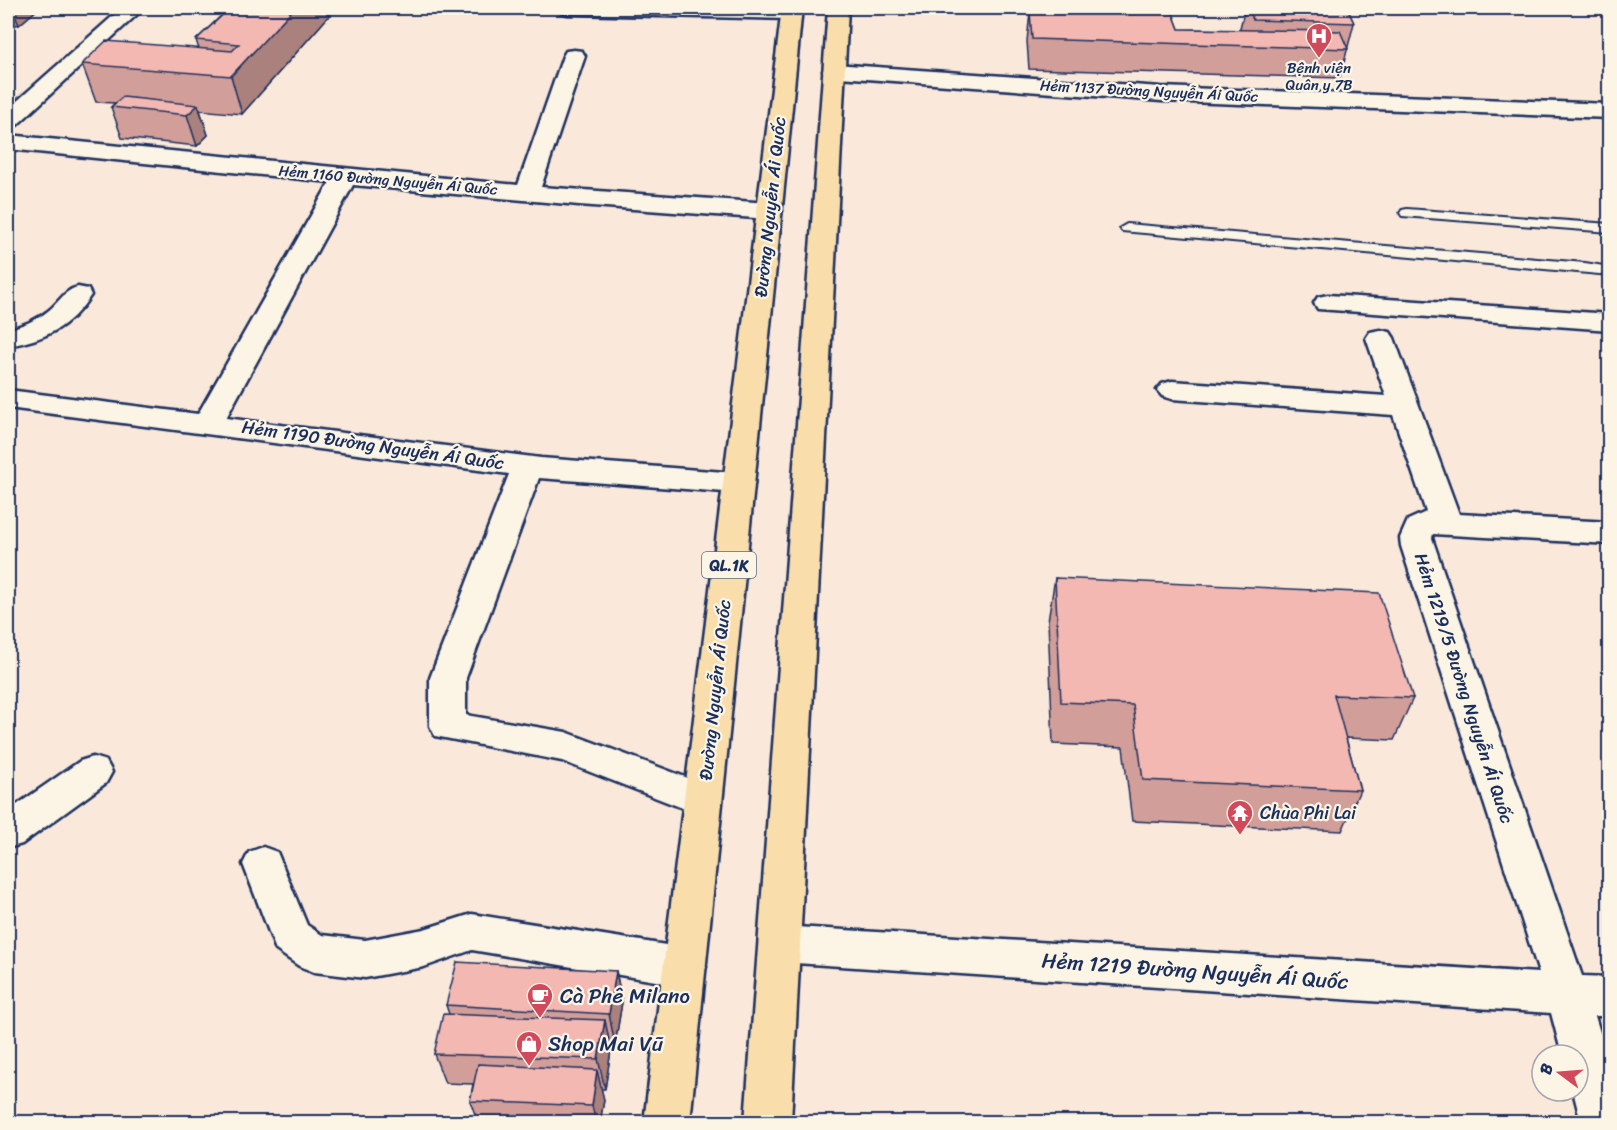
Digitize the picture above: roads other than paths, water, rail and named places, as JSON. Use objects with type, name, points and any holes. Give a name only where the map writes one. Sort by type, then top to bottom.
[{"type":"main road","points":[[768,1122],[838,8]]},
{"type":"main road","name":"Đường Nguyễn Ái Quốc","points":[[667,1122],[792,10]]},
{"type":"street","points":[[8,121],[134,8]]},
{"type":"street","points":[[567,8],[792,10]]},
{"type":"street","points":[[527,193],[574,56]]},
{"type":"street","name":"Hẻm 1137 Đường Nguyễn Ái Quốc","points":[[834,71],[1143,93],[1610,111]]},
{"type":"street","name":"Hẻm 1160 Đường Nguyễn Ái Quốc","points":[[8,142],[527,193],[769,211]]},
{"type":"street","points":[[208,423],[346,176]]},
{"type":"street","points":[[8,338],[36,331],[51,322],[68,311],[78,295]]},
{"type":"street","points":[[1328,303],[1610,322]]},
{"type":"street","points":[[1380,338],[1446,523]]},
{"type":"street","points":[[1172,390],[1404,407]]},
{"type":"street","name":"Hẻm 1190 Đường Nguyễn Ái Quốc","points":[[8,399],[528,466],[738,483]]},
{"type":"street","points":[[528,466],[448,678],[448,726],[566,747],[703,800]]},
{"type":"street","name":"Hẻm 1219/5 Đường Nguyễn Ái Quốc","points":[[1567,994],[1416,538],[1419,528],[1428,523],[1610,533]]},
{"type":"street","points":[[8,832],[93,772]]},
{"type":"street","points":[[263,864],[291,937],[314,953],[364,959],[424,948],[472,933],[685,967]]},
{"type":"street","name":"Hẻm 1219 Đường Nguyễn Ái Quốc","points":[[780,944],[1610,997]]},
{"type":"street","points":[[1567,994],[1604,1122]]},
{"type":"lane","points":[[1407,213],[1610,228]]},
{"type":"lane","points":[[1126,228],[1610,271]]},
{"type":"place","name":"Bệnh viện Quân y 7B","points":[[1319,59]]},
{"type":"place","name":"Chùa Phi Lai","points":[[1240,836]]},
{"type":"place","name":"Cà Phê Milano","points":[[540,1019]]},
{"type":"place","name":"Shop Mai Vũ","points":[[529,1067]]}]
